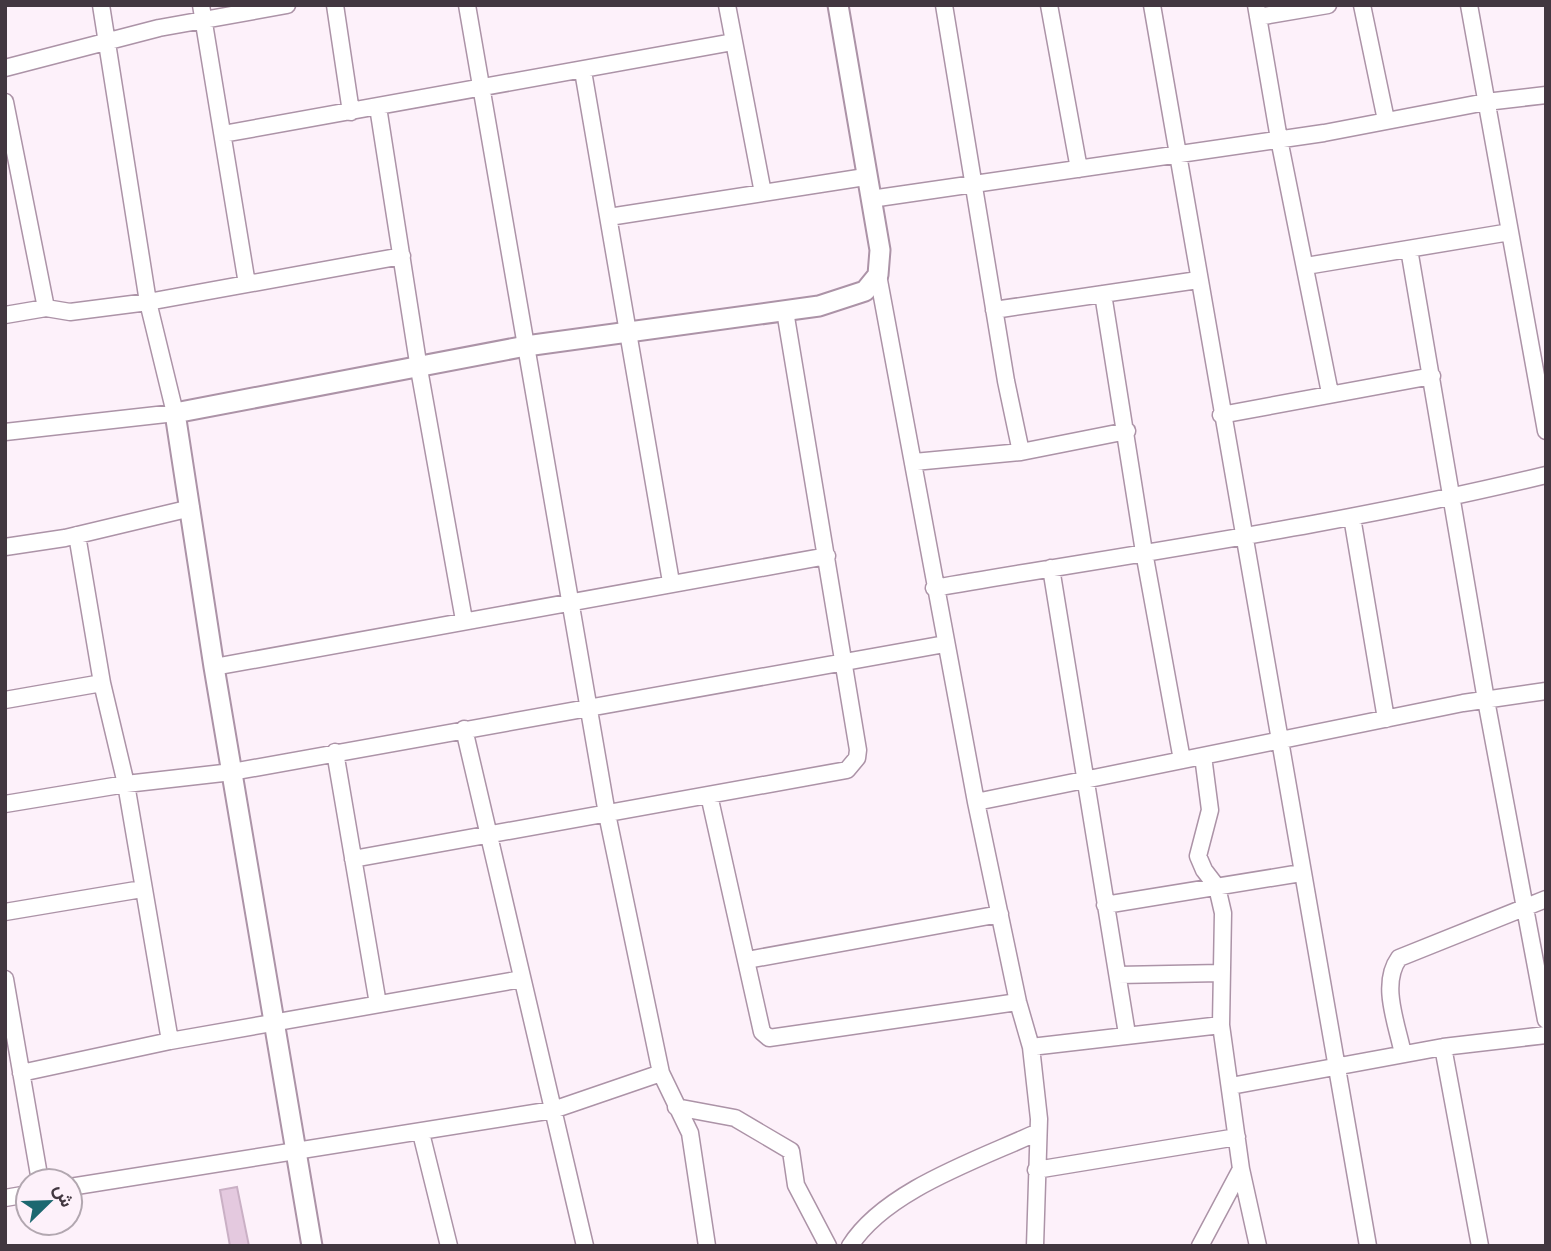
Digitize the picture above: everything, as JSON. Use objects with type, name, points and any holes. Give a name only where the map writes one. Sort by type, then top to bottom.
[{"type":"street","points":[[101,5],[148,302],[174,413],[191,508],[214,667],[313,1246]]},
{"type":"street","points":[[5,68],[202,12],[287,5]]},
{"type":"street","points":[[335,5],[351,112]]},
{"type":"street","points":[[467,5],[479,89],[607,814],[661,1073],[690,1133],[708,1246]]},
{"type":"street","points":[[727,5],[762,194]]},
{"type":"street","points":[[838,5],[865,177],[880,241],[878,275],[914,462],[934,588],[1018,1002],[1031,1047],[1038,1094],[1035,1246]]},
{"type":"street","points":[[944,5],[994,310],[1021,452]]},
{"type":"street","points":[[1049,5],[1079,169]]},
{"type":"street","points":[[1152,5],[1180,155],[1198,280],[1277,741],[1367,1246]]},
{"type":"street","points":[[1328,5],[1257,11],[1279,139],[1330,393]]},
{"type":"street","points":[[1362,5],[1386,120]]},
{"type":"street","points":[[1469,5],[1510,232],[1539,359],[1546,431]]},
{"type":"street","points":[[202,12],[247,284]]},
{"type":"street","points":[[223,134],[733,42]]},
{"type":"street","points":[[583,71],[671,582]]},
{"type":"street","points":[[871,199],[1180,155],[1486,102],[1546,95]]},
{"type":"street","points":[[5,102],[11,168],[46,308]]},
{"type":"street","points":[[378,107],[419,369],[464,620]]},
{"type":"street","points":[[609,217],[865,177]]},
{"type":"street","points":[[1306,266],[1510,232]]},
{"type":"street","points":[[1409,248],[1486,700],[1546,1020]]},
{"type":"street","points":[[5,315],[46,308],[70,312],[148,302],[402,256]]},
{"type":"street","points":[[5,432],[174,413],[419,369],[526,346],[819,306],[865,291],[878,275]]},
{"type":"street","points":[[994,310],[1198,280]]},
{"type":"street","points":[[1103,294],[1127,431],[1144,552],[1182,760]]},
{"type":"street","points":[[353,859],[847,770],[852,765],[858,750],[785,311]]},
{"type":"street","points":[[1221,415],[1432,376]]},
{"type":"street","points":[[914,462],[1021,452],[1127,431]]},
{"type":"street","points":[[934,588],[1352,517],[1453,498],[1546,475]]},
{"type":"street","points":[[5,547],[77,535],[191,508]]},
{"type":"street","points":[[1352,517],[1386,719]]},
{"type":"street","points":[[77,535],[102,683],[126,784],[170,1041]]},
{"type":"street","points":[[214,667],[671,582],[827,556]]},
{"type":"street","points":[[1051,568],[1127,1034]]},
{"type":"street","points":[[5,804],[126,784],[232,772],[945,644]]},
{"type":"street","points":[[5,701],[102,683]]},
{"type":"street","points":[[976,802],[1386,719],[1546,691]]},
{"type":"street","points":[[464,729],[585,1246]]},
{"type":"street","points":[[335,752],[378,1004]]},
{"type":"street","points":[[1203,756],[1210,810],[1198,856],[1204,870],[1217,887],[1223,913],[1221,1025],[1241,1169],[1258,1246]]},
{"type":"street","points":[[709,795],[762,1032],[769,1038],[1018,1002]]},
{"type":"street","points":[[1105,905],[1301,873]]},
{"type":"street","points":[[5,912],[142,889]]},
{"type":"street","points":[[1403,1054],[1389,983],[1392,968],[1399,958],[1546,899]]},
{"type":"street","points":[[747,960],[1000,914]]},
{"type":"street","points":[[1118,975],[1221,974]]},
{"type":"street","points":[[5,979],[38,1167]]},
{"type":"street","points":[[21,1073],[170,1041],[522,979]]},
{"type":"street","points":[[1031,1047],[1221,1025]]},
{"type":"street","points":[[1231,1086],[1443,1047],[1546,1035]]},
{"type":"street","points":[[1443,1047],[1480,1246]]},
{"type":"street","points":[[84,1185],[553,1110],[661,1073]]},
{"type":"street","points":[[676,1107],[735,1118],[780,1141],[791,1151],[796,1185],[828,1246]]},
{"type":"street","points":[[850,1246],[867,1227],[926,1182],[1038,1132]]},
{"type":"street","points":[[421,1133],[449,1246]]},
{"type":"street","points":[[1036,1170],[1237,1137]]},
{"type":"street","points":[[1199,1246],[1241,1169]]},
{"type":"building","points":[[237,1187],[249,1246],[230,1246],[220,1190]]}]
